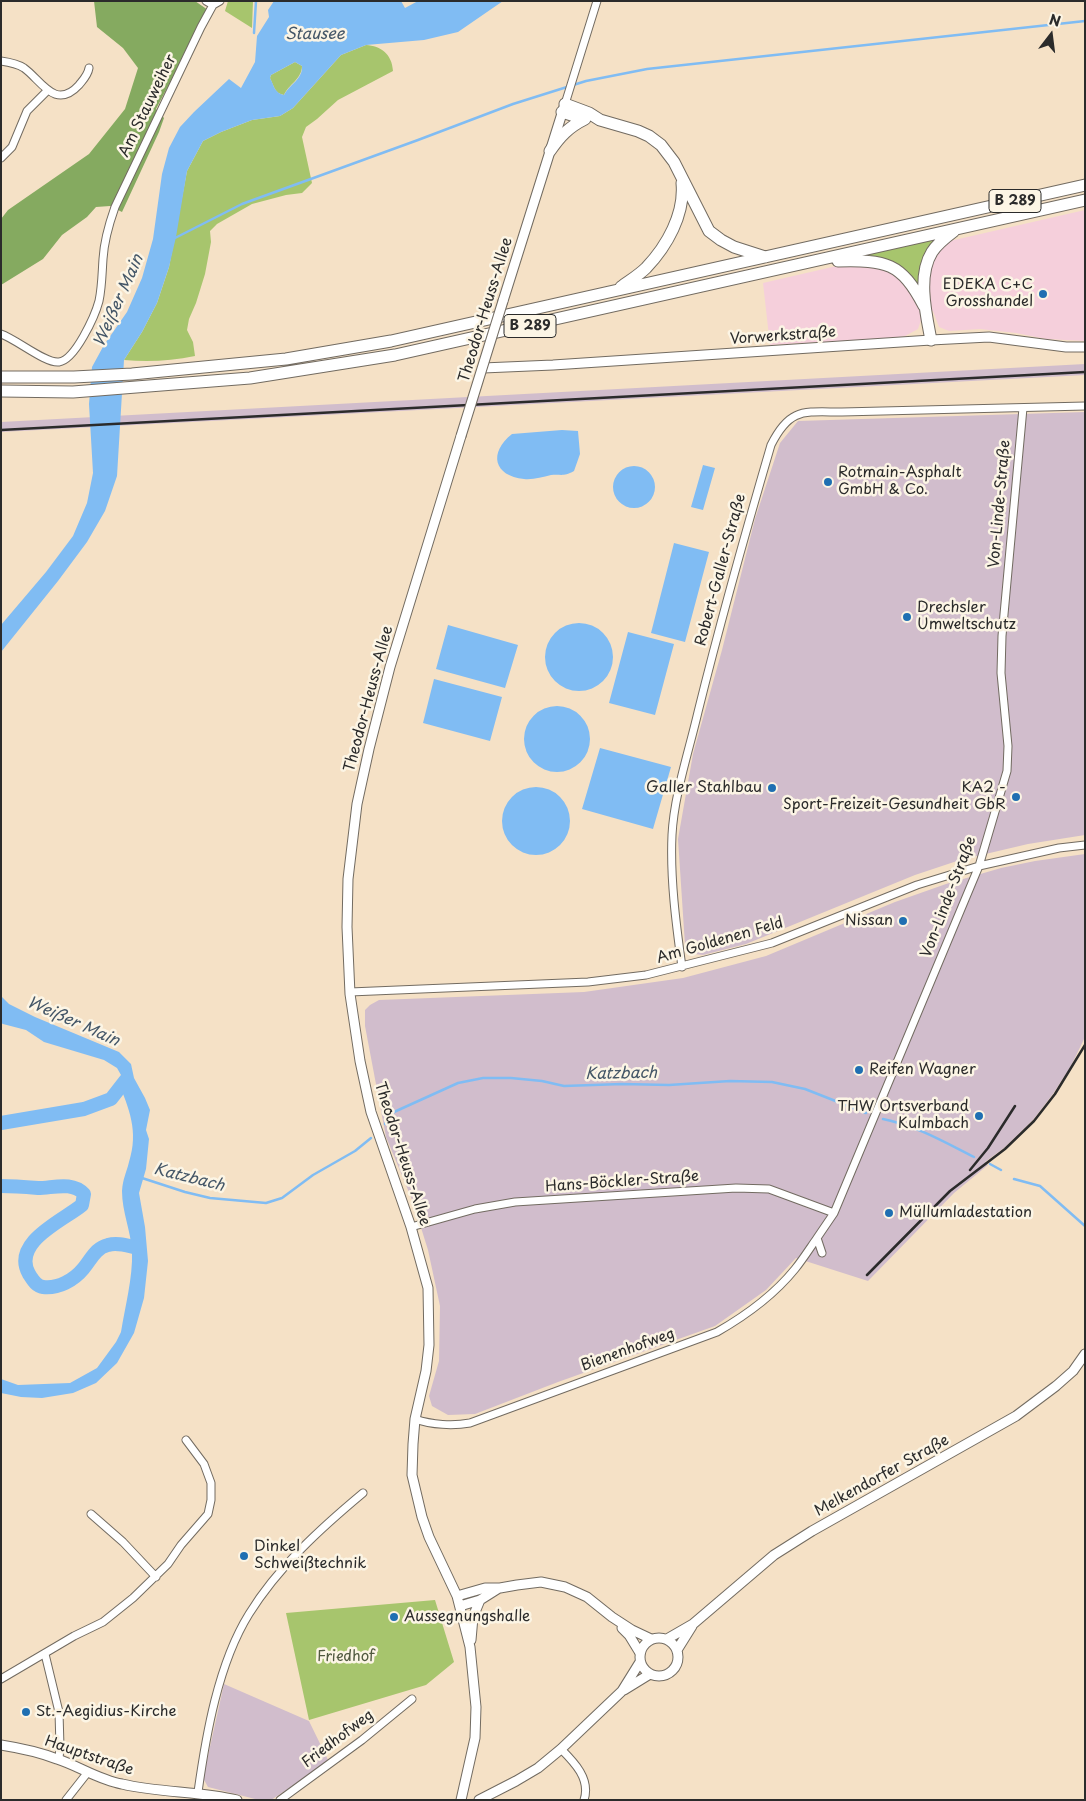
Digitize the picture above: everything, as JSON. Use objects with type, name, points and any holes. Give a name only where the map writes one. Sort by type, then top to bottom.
[{"type":"highway","points":[[563,108],[585,119],[600,120],[649,136],[661,145],[670,156],[709,231],[734,247],[767,257]]},
{"type":"highway","points":[[563,108],[589,113],[600,120]]},
{"type":"highway","points":[[550,150],[558,138],[585,119]]},
{"type":"highway","points":[[615,290],[645,269],[668,238],[677,219],[682,199],[682,179]]},
{"type":"highway","name":"B 289","points":[[1,377],[74,377],[132,374],[286,359],[386,342],[1085,185]]},
{"type":"highway","name":"B 289","points":[[1,391],[73,392],[250,378],[396,355],[1085,200]]},
{"type":"highway","points":[[931,340],[924,306],[925,270],[928,259],[938,244],[955,230]]},
{"type":"highway","points":[[814,262],[875,262],[887,265],[907,278],[924,306]]},
{"type":"main road","name":"Theodor-Heuss-Allee","points":[[470,1647],[460,1606],[428,1537],[416,1498],[412,1474],[416,1419],[426,1371],[430,1324],[428,1288],[411,1227],[372,1112],[355,1035],[350,992],[347,927],[348,879],[357,804],[390,667],[563,108]]},
{"type":"main road","name":"Vorwerkstraße","points":[[483,368],[989,337],[1066,347],[1085,346]]},
{"type":"main road","name":"Melkendorfer Straße","points":[[667,1639],[693,1624],[774,1555],[812,1531],[1016,1416],[1073,1371],[1085,1354]]},
{"type":"main road","points":[[456,1596],[476,1590],[541,1582],[565,1587],[587,1597],[632,1630],[651,1639],[667,1639],[677,1650],[678,1662],[672,1671],[662,1676],[650,1674],[642,1667],[640,1658],[628,1635],[612,1617]]},
{"type":"main road","points":[[460,1606],[480,1600],[500,1588]]},
{"type":"main road","points":[[461,1800],[475,1738],[476,1707],[470,1647],[474,1617],[480,1600]]},
{"type":"main road","name":"Melkendorfer Straße","points":[[677,1650],[693,1624]]},
{"type":"main road","points":[[622,1691],[640,1658],[644,1645],[651,1639]]},
{"type":"main road","points":[[479,1800],[531,1772],[561,1749],[622,1691],[650,1674]]},
{"type":"main road","name":"Hauptstraße","points":[[1,1745],[30,1750],[58,1759],[120,1784],[141,1788],[198,1792],[237,1800]]},
{"type":"street","points":[[206,1],[213,5],[220,1]]},
{"type":"street","name":"Theodor-Heuss-Allee","points":[[563,108],[597,1]]},
{"type":"street","name":"Am Stauweiher","points":[[1,334],[22,344],[50,362],[68,359],[75,351],[94,316],[99,300],[108,228],[115,207],[213,5]]},
{"type":"street","points":[[1,61],[23,67],[47,91],[56,94],[64,94],[77,87],[88,73],[89,68]]},
{"type":"street","points":[[1,158],[12,146],[27,111],[47,91]]},
{"type":"street","name":"Robert-Galler-Straße","points":[[682,967],[675,910],[672,834],[678,796],[741,547],[771,445],[778,430],[788,419],[805,412],[1085,406]]},
{"type":"street","name":"Von-Linde-Straße","points":[[817,1238],[834,1213],[979,866],[1007,771],[1008,746],[1001,673],[1002,636],[1023,408]]},
{"type":"street","name":"Am Goldenen Feld","points":[[350,992],[588,982],[646,975],[772,943],[917,885],[979,866],[1058,848],[1085,845]]},
{"type":"street","name":"Hans-Böckler-Straße","points":[[411,1227],[475,1209],[515,1202],[736,1188],[769,1189],[834,1213]]},
{"type":"street","points":[[817,1238],[822,1253]]},
{"type":"street","name":"Bienenhofweg","points":[[416,1419],[424,1422],[458,1425],[470,1423],[717,1332],[740,1318],[767,1297],[794,1270],[817,1238]]},
{"type":"street","points":[[1,1679],[74,1636],[103,1622],[156,1577],[208,1514],[211,1500],[211,1483],[204,1464],[186,1440]]},
{"type":"street","points":[[198,1792],[217,1697],[229,1659],[249,1614],[278,1576],[308,1543],[363,1493]]},
{"type":"street","points":[[91,1514],[123,1542],[156,1577]]},
{"type":"street","points":[[45,1654],[59,1712],[60,1747],[58,1759]]},
{"type":"street","name":"Friedhofweg","points":[[280,1800],[362,1740],[412,1699]]},
{"type":"street","points":[[561,1749],[580,1771],[586,1786],[584,1800]]},
{"type":"street","points":[[66,1800],[88,1772]]},
{"type":"shaded area","points":[[1085,210],[1085,341],[1046,339],[980,329],[949,331],[939,327],[933,311],[931,311],[929,272],[940,247],[950,241]]},
{"type":"shaded area","points":[[873,264],[894,272],[920,304],[922,317],[918,329],[905,336],[895,338],[770,345],[763,283],[841,265]]},
{"type":"shaded area","points":[[1085,364],[1085,375],[1,432],[1,422]]},
{"type":"shaded area","points":[[1085,412],[1085,835],[1028,844],[960,860],[915,875],[746,944],[703,955],[694,954],[685,945],[678,839],[693,754],[722,650],[755,519],[780,443],[798,421]]},
{"type":"shaded area","points":[[1085,854],[1085,1037],[1071,1066],[1033,1120],[1004,1148],[985,1162],[988,1165],[954,1193],[868,1281],[796,1258],[766,1290],[715,1326],[475,1414],[448,1415],[432,1406],[429,1396],[439,1361],[440,1306],[428,1250],[413,1202],[386,1137],[365,1026],[365,1010],[370,1005],[379,1000],[584,992],[683,978],[766,956],[895,902],[946,884],[1001,868]]},
{"type":"shaded area","points":[[224,1684],[309,1721],[329,1762],[271,1800],[259,1800],[208,1787],[203,1778]]},
{"type":"green space","points":[[94,1],[195,1],[208,10],[156,109],[164,118],[122,212],[110,206],[96,207],[87,217],[62,235],[43,259],[1,285],[1,219],[8,210],[89,154],[125,109],[138,68],[123,48],[97,27]]},
{"type":"green space","points":[[228,1],[253,1],[252,28],[225,11]]},
{"type":"green space","points":[[366,45],[376,47],[385,52],[390,60],[393,71],[338,100],[306,127],[302,137],[312,183],[302,193],[252,204],[217,224],[210,231],[211,242],[205,274],[187,330],[193,342],[195,356],[160,361],[124,360],[142,332],[157,303],[169,267],[187,171],[203,141],[252,120],[280,116],[293,108],[341,55]]},
{"type":"green space","points":[[295,62],[302,66],[300,75],[284,95],[278,93],[270,78],[271,75]]},
{"type":"green space","points":[[936,239],[918,285],[903,270],[865,256],[865,254]]},
{"type":"green space","name":"Friedhof","points":[[435,1600],[454,1662],[426,1685],[309,1720],[286,1613]]},
{"type":"water","name":"Stausee","points":[[274,1],[401,1],[405,8],[418,1],[503,1],[458,32],[424,40],[366,45],[341,55],[293,108],[280,116],[252,120],[203,141],[187,171],[176,237],[169,267],[157,303],[142,332],[124,360],[117,476],[105,511],[87,542],[1,652],[1,625],[46,572],[73,536],[87,503],[93,473],[89,404],[92,367],[104,345],[127,312],[142,278],[153,239],[162,174],[169,148],[180,127],[229,79],[241,88],[255,62],[257,36],[269,17],[268,10]],"holes":[[[295,62],[302,66],[300,75],[284,95],[278,92],[270,78],[271,75]]]},
{"type":"water","points":[[562,430],[578,431],[580,454],[574,471],[565,475],[527,479],[514,477],[501,468],[497,456],[504,441],[512,434]]},
{"type":"water","points":[[703,465],[715,468],[703,510],[691,507]]},
{"type":"water","points":[[638,466],[646,469],[652,475],[655,487],[652,499],[646,505],[630,508],[622,505],[616,499],[613,483],[616,475],[622,469]]},
{"type":"water","points":[[674,543],[709,552],[685,642],[651,633]]},
{"type":"water","points":[[572,623],[586,623],[598,628],[608,638],[613,650],[613,664],[608,676],[598,686],[586,691],[572,691],[560,686],[550,676],[545,664],[545,650],[550,638],[560,628]]},
{"type":"water","points":[[448,625],[518,645],[505,688],[436,669]]},
{"type":"water","points":[[628,632],[674,644],[655,715],[609,703]]},
{"type":"water","points":[[434,679],[502,697],[490,741],[423,723]]},
{"type":"water","points":[[550,706],[564,706],[576,711],[585,720],[590,732],[588,752],[581,763],[564,772],[550,772],[538,767],[529,758],[524,746],[524,732],[529,720],[538,711]]},
{"type":"water","points":[[600,748],[671,767],[653,829],[582,809]]},
{"type":"water","points":[[536,787],[549,790],[560,797],[567,808],[570,821],[567,834],[560,845],[549,852],[536,855],[523,852],[512,845],[505,834],[502,821],[505,808],[512,797],[523,790]]},
{"type":"water","points":[[1,996],[9,1004],[35,1017],[119,1052],[131,1064],[134,1078],[150,1110],[146,1130],[149,1139],[146,1169],[139,1193],[148,1261],[144,1298],[134,1333],[117,1363],[96,1383],[73,1393],[42,1398],[21,1397],[1,1393],[1,1379],[18,1385],[70,1383],[97,1368],[121,1332],[132,1262],[131,1244],[123,1206],[122,1191],[132,1151],[133,1130],[129,1111],[118,1081],[121,1075],[117,1068],[104,1060],[44,1042],[26,1030],[1,1023]]},
{"type":"waterway","points":[[254,33],[256,1]]},
{"type":"waterway","points":[[175,238],[242,204],[513,104],[586,81],[647,69],[1085,21]]},
{"type":"waterway","name":"Katzbach","points":[[385,1124],[394,1112],[458,1083],[483,1078],[542,1081],[564,1086],[669,1085],[730,1081],[772,1082],[805,1089],[866,1113]]},
{"type":"waterway","points":[[1,1123],[84,1109],[111,1099],[125,1081]]},
{"type":"waterway","name":"Katzbach","points":[[883,1119],[919,1130],[974,1157]]},
{"type":"waterway","name":"Katzbach","points":[[142,1178],[210,1198],[266,1203],[282,1198],[313,1175],[355,1151],[371,1138]]},
{"type":"waterway","name":"Katzbach","points":[[990,1164],[1001,1170]]},
{"type":"waterway","name":"Katzbach","points":[[1014,1179],[1040,1186],[1085,1226]]},
{"type":"waterway","points":[[1,1186],[38,1188],[68,1186],[84,1194],[82,1205],[42,1233],[27,1252],[25,1262],[29,1274],[38,1285],[54,1287],[70,1280],[83,1269],[96,1252],[112,1244],[138,1248]]},
{"type":"railway","points":[[1,430],[1085,372]]},
{"type":"railway","points":[[867,1275],[950,1191],[1005,1149],[1034,1121],[1055,1094],[1085,1045]]},
{"type":"railway","points":[[970,1170],[988,1148],[1015,1106]]},
{"type":"place","name":"EDEKA C+C Grosshandel","points":[[1043,294]]},
{"type":"place","name":"Rotmain-Asphalt GmbH & Co.","points":[[828,482]]},
{"type":"place","name":"Drechsler Umweltschutz","points":[[907,617]]},
{"type":"place","name":"Galler Stahlbau","points":[[772,788]]},
{"type":"place","name":"KA2 - Sport-Freizeit-Gesundheit GbR","points":[[1016,797]]},
{"type":"place","name":"Nissan","points":[[903,921]]},
{"type":"place","name":"Reifen Wagner","points":[[859,1070]]},
{"type":"place","name":"THW Ortsverband Kulmbach","points":[[979,1116]]},
{"type":"place","name":"Müllumladestation","points":[[889,1213]]},
{"type":"place","name":"Dinkel Schweißtechnik","points":[[244,1556]]},
{"type":"place","name":"Aussegnungshalle","points":[[394,1617]]},
{"type":"place","name":"St.-Aegidius-Kirche","points":[[26,1712]]},
{"type":"water label","name":"Weißer Main","points":[[119,301]]},
{"type":"water label","name":"Weißer Main","points":[[73,1022]]}]
